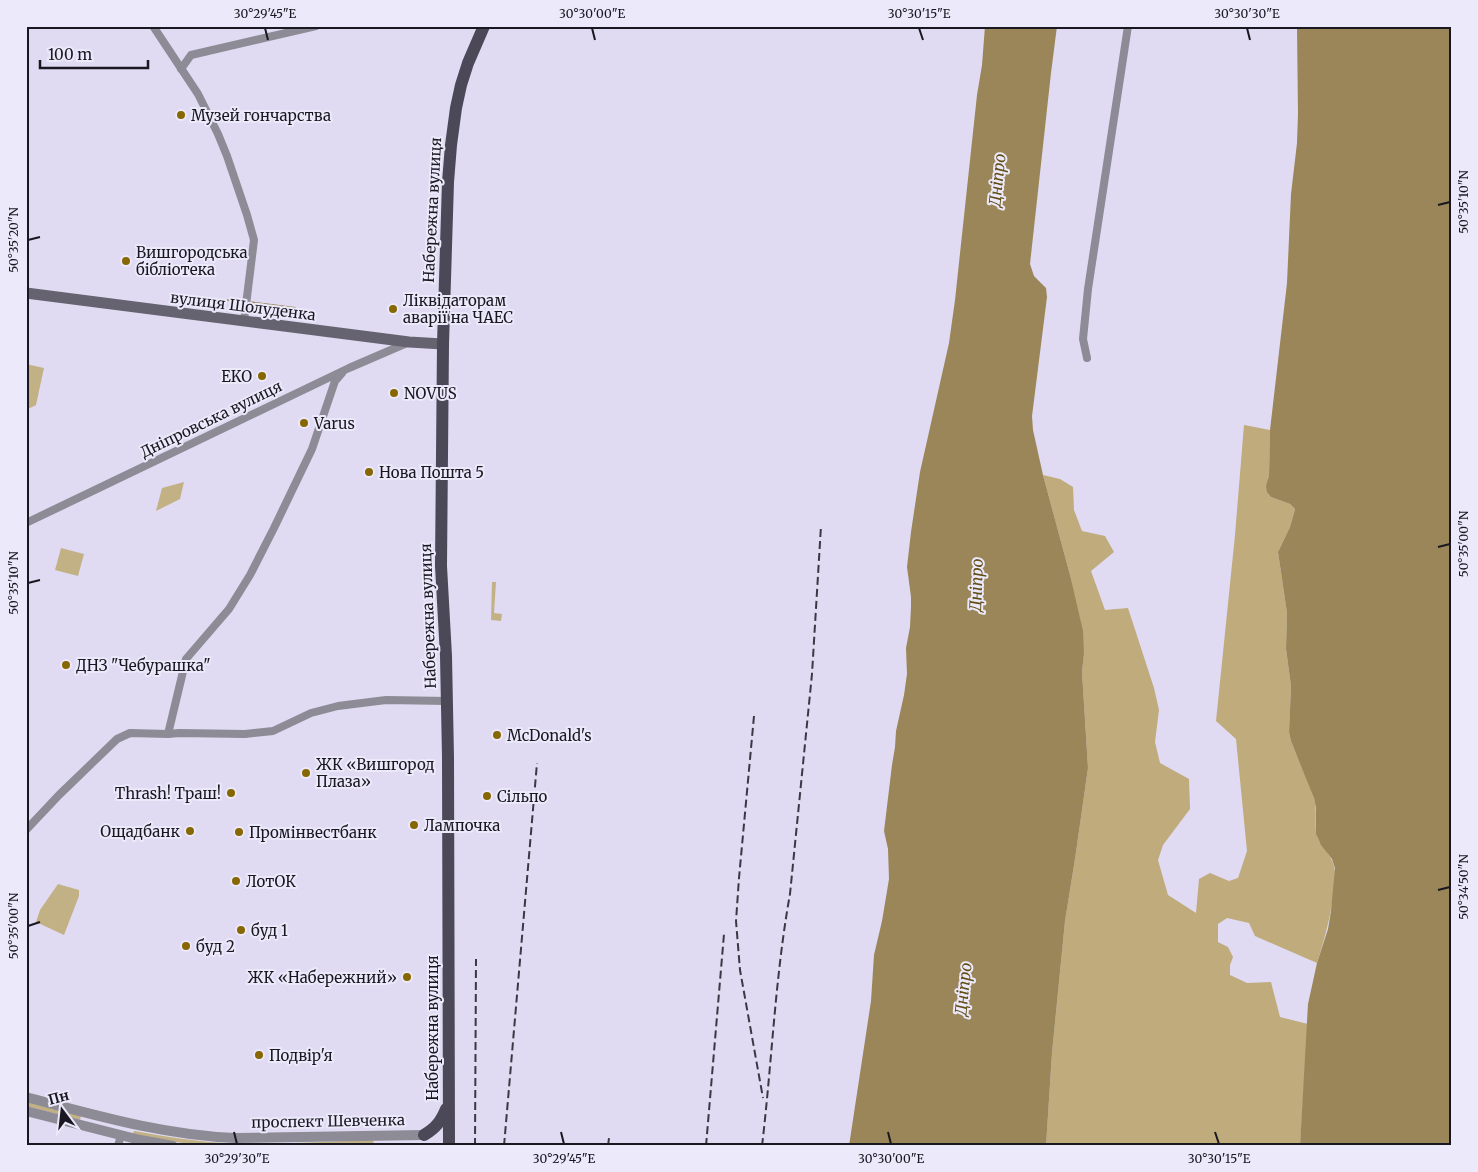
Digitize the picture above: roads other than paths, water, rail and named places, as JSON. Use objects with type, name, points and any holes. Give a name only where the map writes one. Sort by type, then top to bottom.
[{"type":"main road","name":"Набережна вулиця","points":[[445,1144],[448,1104],[448,701],[441,566],[442,344],[450,145],[461,85],[484,26]]},
{"type":"main road","name":"вулиця Шолуденка","points":[[26,293],[409,342],[442,344]]},
{"type":"main road","name":"вулиця Шолуденка","points":[[26,298],[39,295]]},
{"type":"main road","points":[[424,1135],[433,1130],[439,1123],[448,1104]]},
{"type":"main road","points":[[424,1135],[440,1137],[445,1144]]},
{"type":"street","points":[[152,26],[198,94],[227,156],[247,215],[254,240],[244,321]]},
{"type":"street","points":[[181,70],[191,55],[316,26]]},
{"type":"street","points":[[1087,358],[1083,339],[1088,289],[1128,26]]},
{"type":"street","name":"Дніпровська вулиця","points":[[26,523],[343,371],[409,342]]},
{"type":"street","points":[[168,734],[186,659],[229,610],[250,575],[312,449],[335,381],[343,371]]},
{"type":"street","name":"Набережна вулиця","points":[[26,830],[117,739],[130,733],[245,734],[273,731],[311,713],[338,706],[386,700],[448,701]]},
{"type":"street","name":"проспект Шевченка","points":[[26,1097],[155,1129],[206,1136],[378,1141],[424,1135]]},
{"type":"street","points":[[26,1111],[120,1141],[173,1146]]},
{"type":"street","points":[[120,1141],[123,1122]]},
{"type":"water","name":"Дніпро","points":[[985,26],[1057,26],[1030,264],[1034,276],[1046,288],[1047,297],[1032,416],[1033,430],[1043,475],[1083,631],[1084,654],[1082,672],[1088,768],[1065,921],[1052,1053],[1046,1146],[849,1146],[871,1001],[874,955],[889,879],[888,849],[884,831],[896,731],[907,674],[906,648],[910,627],[911,597],[907,567],[911,532],[920,472],[949,343]]},
{"type":"water","points":[[1297,26],[1452,26],[1452,1146],[1300,1146],[1308,1004],[1317,963],[1328,929],[1335,868],[1332,859],[1321,845],[1316,834],[1314,798],[1289,732],[1291,686],[1286,649],[1287,613],[1278,552],[1290,527],[1295,509],[1290,504],[1271,497],[1267,492],[1266,486],[1269,476],[1270,430],[1287,283],[1291,194],[1297,143]]},
{"type":"waterway","points":[[228,300],[243,301]]},
{"type":"waterway","points":[[248,302],[295,308]]},
{"type":"railway","points":[[762,1146],[777,988],[790,894],[812,674],[821,526]]},
{"type":"railway","points":[[754,716],[736,921],[740,970],[763,1098]]},
{"type":"railway","points":[[504,1146],[537,763]]},
{"type":"railway","points":[[706,1146],[724,934]]},
{"type":"railway","points":[[475,1146],[476,959]]},
{"type":"railway","points":[[608,1146],[609,1138]]},
{"type":"place","name":"Музей гончарства","points":[[181,115]]},
{"type":"place","name":"Вишгородська бібліотека","points":[[126,261]]},
{"type":"place","name":"Ліквідаторам аварії на ЧАЕС","points":[[393,309]]},
{"type":"place","name":"EKO","points":[[262,376]]},
{"type":"place","name":"NOVUS","points":[[394,393]]},
{"type":"place","name":"Varus","points":[[304,423]]},
{"type":"place","name":"Нова Пошта 5","points":[[369,472]]},
{"type":"place","name":"ДНЗ \"Чебурашка\"","points":[[66,665]]},
{"type":"place","name":"McDonald's","points":[[497,735]]},
{"type":"place","name":"ЖК «Вишгород Плаза»","points":[[306,773]]},
{"type":"place","name":"Thrash! Траш!","points":[[231,793]]},
{"type":"place","name":"Сільпо","points":[[487,796]]},
{"type":"place","name":"Лампочка","points":[[414,825]]},
{"type":"place","name":"Ощадбанк","points":[[190,831]]},
{"type":"place","name":"Промінвестбанк","points":[[239,832]]},
{"type":"place","name":"ЛотОК","points":[[236,881]]},
{"type":"place","name":"буд 1","points":[[241,930]]},
{"type":"place","name":"буд 2","points":[[186,946]]},
{"type":"place","name":"ЖК «Набережний»","points":[[407,977]]},
{"type":"place","name":"Подвір'я","points":[[259,1055]]}]
